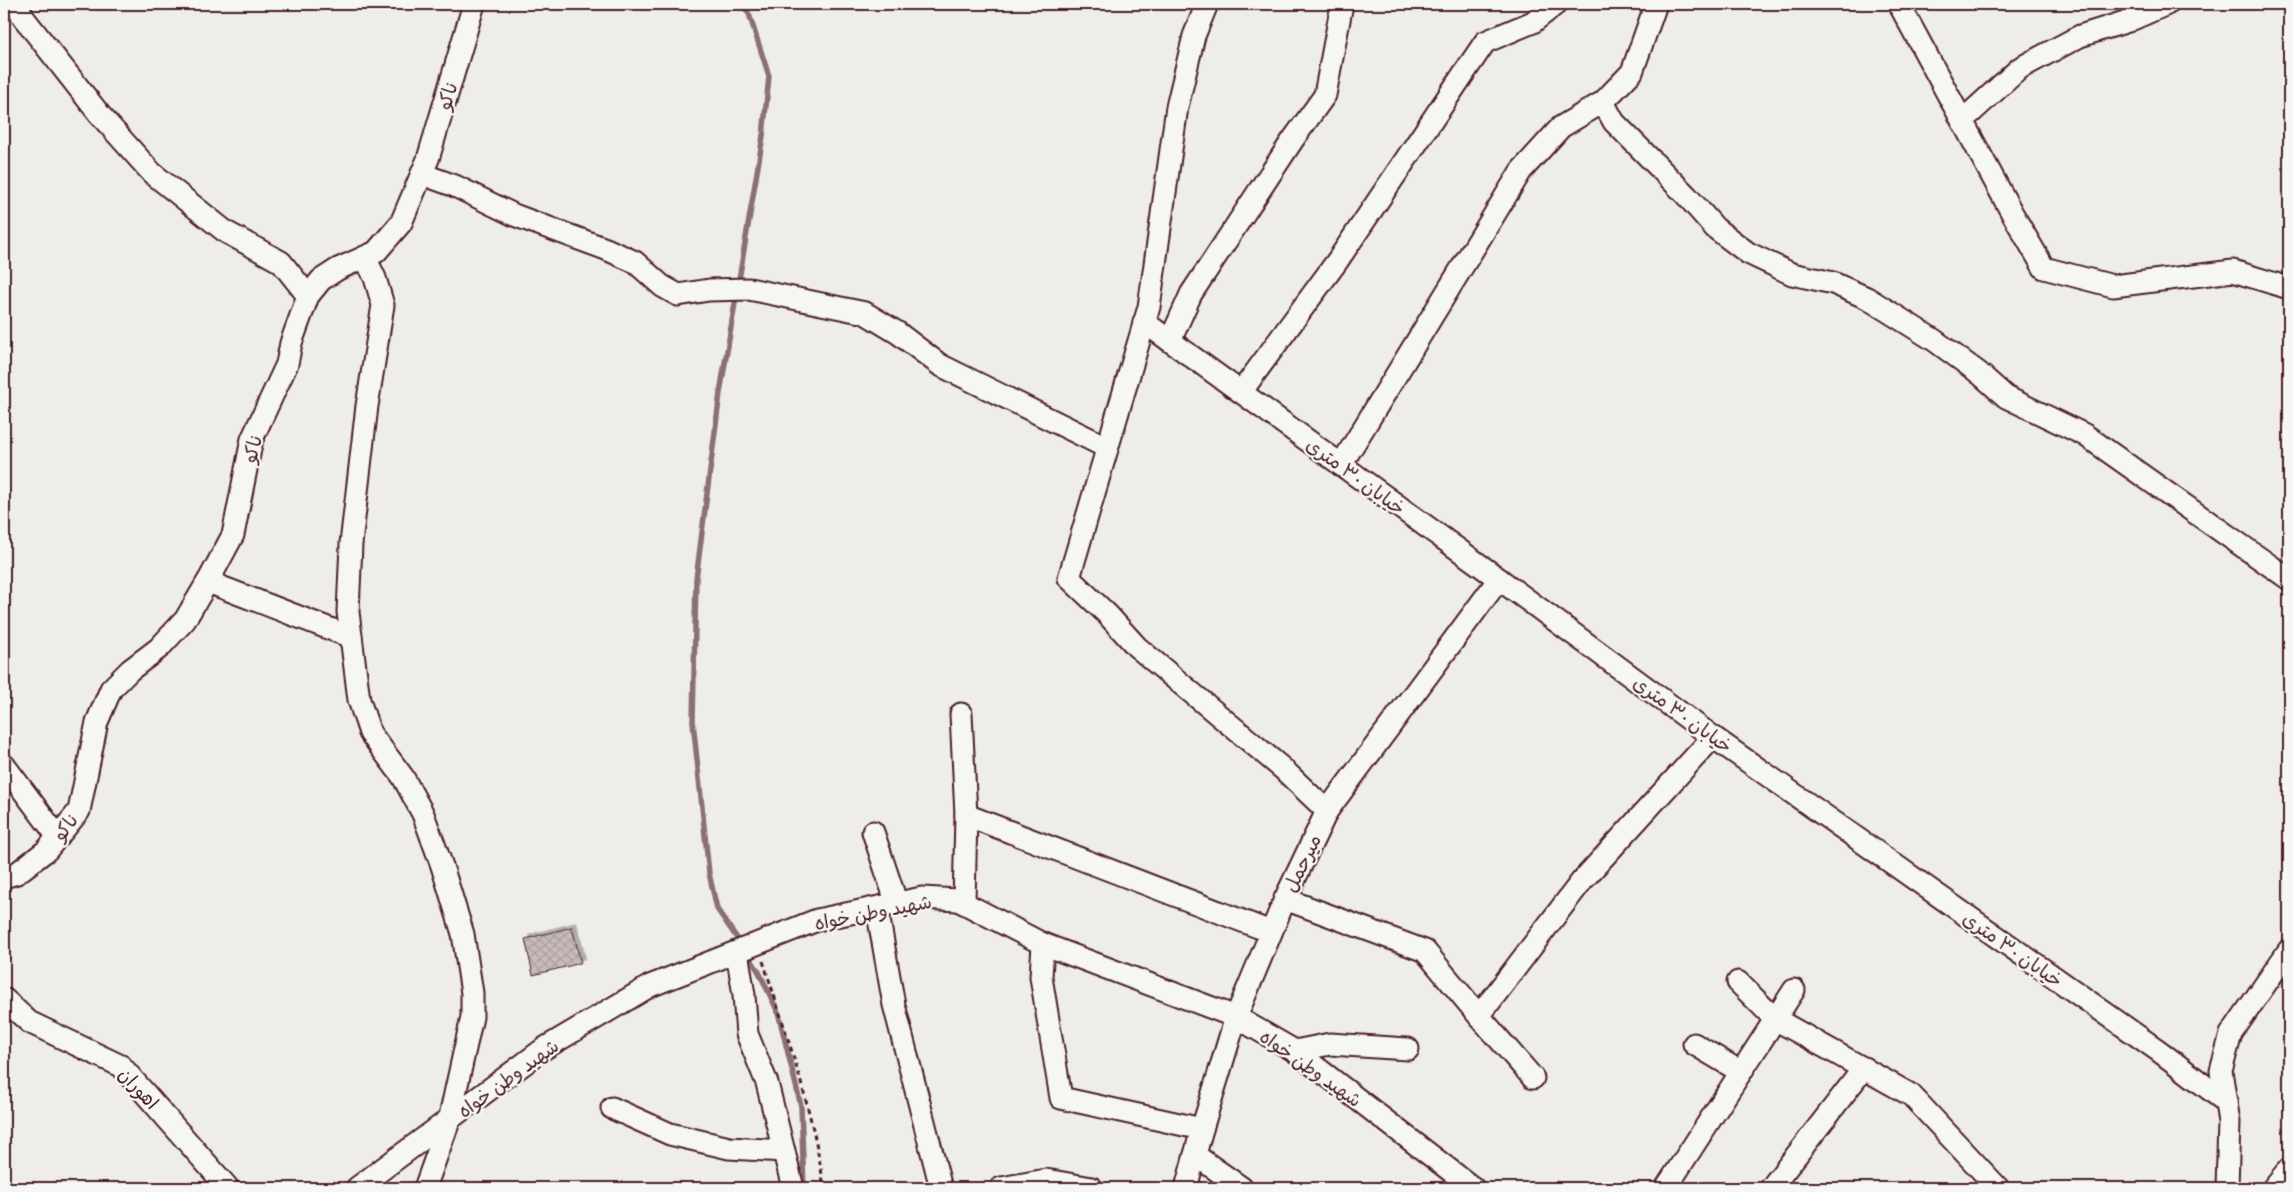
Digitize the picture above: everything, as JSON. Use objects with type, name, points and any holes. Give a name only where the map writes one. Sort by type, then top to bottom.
[{"type":"street","points":[[18,4],[23,17],[100,115],[152,173],[226,232],[281,262],[308,296]]},
{"type":"street","name":"ناکو","points":[[4,876],[17,873],[48,850],[79,811],[97,722],[111,689],[130,670],[159,648],[185,620],[208,582],[233,535],[252,439],[287,364],[291,343],[308,296],[321,280],[338,269],[376,252],[401,223],[422,174],[474,4]]},
{"type":"street","points":[[1207,4],[1194,36],[1177,107],[1149,307],[1106,447],[1069,578],[1108,614],[1136,647],[1283,769],[1327,811]]},
{"type":"street","points":[[1170,341],[1190,294],[1292,141],[1326,95],[1342,4]]},
{"type":"street","points":[[1241,392],[1338,260],[1486,42],[1533,22],[1556,4]]},
{"type":"street","points":[[1341,465],[1521,171],[1561,126],[1603,102],[1632,72],[1656,4]]},
{"type":"street","points":[[1899,4],[2044,268],[2113,286],[2233,271],[2289,288]]},
{"type":"street","points":[[1962,121],[2020,68],[2080,36],[2128,21],[2167,4]]},
{"type":"street","points":[[1603,102],[1614,122],[1686,195],[1715,228],[1748,253],[1792,274],[1833,283],[1867,298],[1934,340],[1979,373],[2006,397],[2085,435],[2289,579]]},
{"type":"street","points":[[422,174],[455,186],[514,215],[606,249],[635,262],[662,286],[678,295],[709,290],[749,289],[865,313],[898,333],[940,365],[1106,447]]},
{"type":"street","points":[[365,257],[375,278],[383,305],[367,406],[351,544],[348,612],[358,700],[370,733],[403,777],[423,814],[442,866],[463,934],[472,993],[472,1017],[449,1121],[425,1188]]},
{"type":"street","name":"خیابان ۳۰ متری","points":[[1144,322],[1499,579],[1713,737],[2159,1052],[2226,1102]]},
{"type":"street","name":"میرحمل","points":[[1186,1188],[1236,1017],[1285,899],[1327,811],[1499,579]]},
{"type":"street","points":[[208,582],[351,637]]},
{"type":"street","points":[[961,714],[966,815],[964,903]]},
{"type":"street","points":[[1480,1016],[1581,882],[1713,737]]},
{"type":"street","points":[[4,765],[58,837]]},
{"type":"street","points":[[966,815],[1271,932]]},
{"type":"street","points":[[873,832],[887,906],[894,1005],[941,1188]]},
{"type":"street","name":"شهید وطن خواه","points":[[357,1188],[545,1048],[650,986],[816,920],[922,898],[958,900],[1044,944],[1236,1017],[1295,1051],[1473,1188]]},
{"type":"street","points":[[1285,899],[1425,950],[1533,1078]]},
{"type":"street","points":[[1044,944],[1041,977],[1061,1098],[1202,1129]]},
{"type":"street","points":[[2227,1188],[2229,1122],[2221,1071],[2231,1034],[2289,950]]},
{"type":"street","points":[[737,952],[744,995],[747,1034],[767,1083],[793,1188]]},
{"type":"street","points":[[1738,982],[1774,1020],[1911,1095],[1998,1188]]},
{"type":"street","points":[[1666,1188],[1794,990]]},
{"type":"street","name":"اهوران","points":[[4,999],[29,1022],[121,1066],[228,1188]]},
{"type":"street","points":[[1295,1051],[1330,1044],[1408,1049]]},
{"type":"street","points":[[1694,1044],[1740,1072]]},
{"type":"street","points":[[1780,1185],[1864,1068]]},
{"type":"street","points":[[612,1108],[670,1134],[730,1148],[784,1151]]},
{"type":"street","points":[[1195,1155],[1242,1188]]},
{"type":"street","points":[[2273,1188],[2289,1169]]},
{"type":"street","points":[[1002,1188],[1046,1180],[1092,1188]]},
{"type":"path","points":[[757,944],[799,1072],[821,1165],[824,1188]]},
{"type":"building","points":[[572,927],[581,963],[533,975],[525,939]]},
{"type":"waterway","points":[[741,944],[717,909],[709,873],[693,722],[696,579],[720,393],[763,136],[769,76],[749,14],[742,4]]},
{"type":"waterway","points":[[746,952],[759,972],[778,1012],[801,1106],[804,1188]]}]
